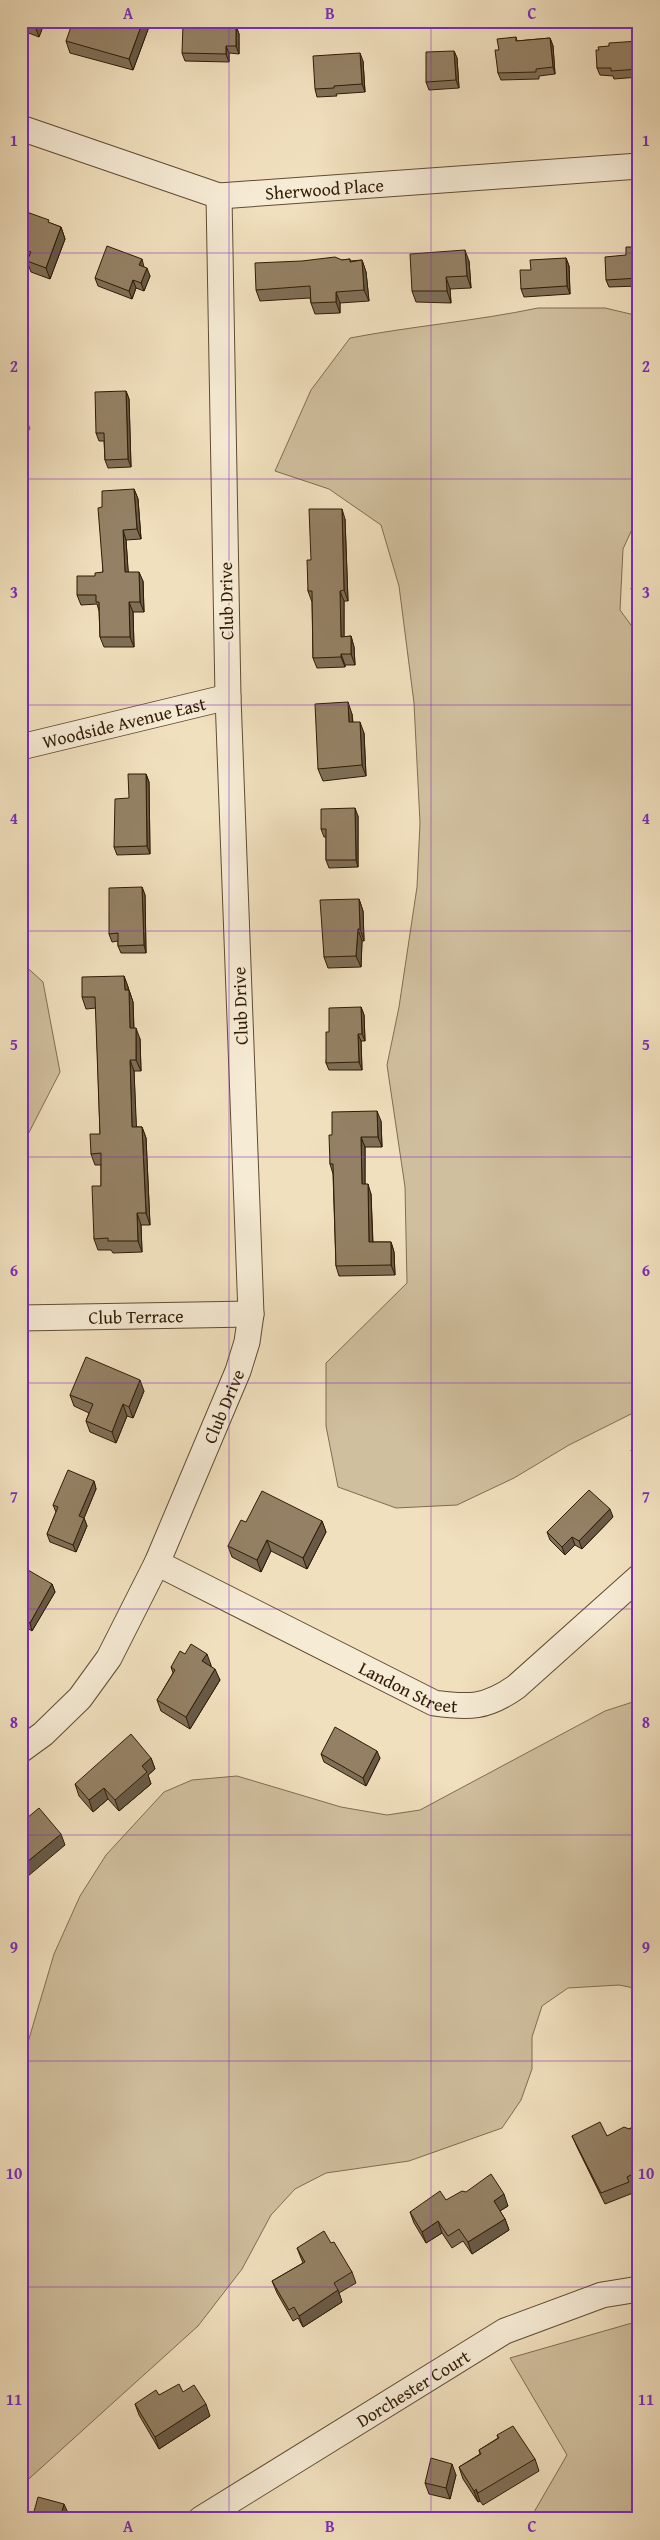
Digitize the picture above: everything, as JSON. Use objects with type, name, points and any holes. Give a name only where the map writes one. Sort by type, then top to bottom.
[{"type":"street","name":"Sherwood Place","points":[[21,128],[219,196],[639,166]]},
{"type":"street","name":"Club Drive","points":[[21,1750],[43,1734],[80,1698],[103,1666],[157,1563],[238,1370],[247,1342],[251,1314],[228,697],[219,196]]},
{"type":"street","name":"Woodside Avenue East","points":[[21,747],[228,697]]},
{"type":"street","name":"Club Terrace","points":[[21,1318],[251,1314]]},
{"type":"street","name":"Landon Street","points":[[157,1563],[434,1703],[458,1707],[478,1706],[500,1698],[516,1687],[639,1577]]},
{"type":"street","name":"Dorchester Court","points":[[201,2519],[505,2331],[602,2295],[639,2289]]},
{"type":"shaded area","points":[[538,308],[605,308],[639,316],[639,514],[623,549],[620,610],[639,636],[639,1410],[569,1445],[514,1478],[457,1505],[396,1508],[338,1487],[326,1426],[326,1363],[407,1283],[405,1187],[387,1065],[399,1007],[417,887],[420,823],[414,703],[399,586],[381,525],[329,489],[275,471],[311,390],[350,338]]},
{"type":"shaded area","points":[[21,401],[30,429],[21,439]]},
{"type":"shaded area","points":[[21,962],[43,982],[60,1072],[21,1148]]},
{"type":"shaded area","points":[[639,1700],[639,1989],[619,1985],[568,1988],[542,2006],[532,2037],[532,2069],[521,2100],[502,2128],[409,2161],[326,2173],[295,2189],[271,2215],[242,2269],[198,2326],[21,2486],[21,2066],[54,1954],[80,1896],[106,1855],[164,1792],[192,1780],[237,1776],[341,1807],[387,1815],[420,1810],[605,1711]]},
{"type":"shaded area","points":[[639,2321],[639,2519],[530,2519],[567,2455],[510,2358]]},
{"type":"building","points":[[21,21],[39,21],[36,29],[21,23]]},
{"type":"building","points":[[73,21],[143,21],[129,59],[66,41]]},
{"type":"building","points":[[183,24],[236,26],[236,46],[226,46],[226,54],[182,53]]},
{"type":"building","points":[[516,37],[516,41],[550,38],[553,67],[536,69],[536,72],[498,73],[495,50],[499,50],[497,39]]},
{"type":"building","points":[[639,41],[639,69],[611,71],[611,68],[597,68],[596,50],[599,50],[598,47],[609,46],[609,43]]},
{"type":"building","points":[[454,51],[456,80],[426,82],[426,52]]},
{"type":"building","points":[[360,53],[362,84],[315,89],[313,56]]},
{"type":"building","points":[[21,210],[49,220],[48,222],[61,227],[46,268],[27,261],[31,252],[21,249]]},
{"type":"building","points":[[107,246],[142,259],[139,265],[147,268],[141,283],[133,280],[129,291],[95,278]]},
{"type":"building","points":[[626,247],[639,247],[639,278],[606,280],[605,257],[626,255]]},
{"type":"building","points":[[465,250],[467,276],[446,277],[447,291],[412,291],[410,254]]},
{"type":"building","points":[[335,257],[342,260],[350,259],[350,262],[362,260],[364,290],[336,292],[336,302],[311,303],[310,286],[256,290],[255,263],[302,261]]},
{"type":"building","points":[[566,258],[567,286],[521,289],[520,270],[531,270],[530,260]]},
{"type":"building","points":[[126,391],[128,459],[105,460],[104,433],[96,433],[95,392]]},
{"type":"building","points":[[134,489],[137,529],[123,530],[125,572],[139,572],[140,602],[129,602],[130,637],[100,637],[99,602],[96,602],[96,595],[77,595],[77,576],[95,576],[95,573],[103,572],[98,508],[102,507],[102,491]]},
{"type":"building","points":[[309,509],[342,509],[344,590],[340,591],[341,637],[351,636],[351,654],[341,654],[341,657],[313,658],[312,591],[308,591],[307,560],[311,560]]},
{"type":"building","points":[[639,586],[639,608],[637,609],[631,588]]},
{"type":"building","points":[[348,702],[349,722],[360,722],[362,765],[318,769],[315,704]]},
{"type":"building","points":[[128,774],[146,774],[147,846],[114,847],[115,799],[129,798]]},
{"type":"building","points":[[355,808],[356,860],[326,860],[326,829],[321,829],[321,809]]},
{"type":"building","points":[[142,887],[144,945],[118,946],[118,933],[109,934],[109,888]]},
{"type":"building","points":[[359,899],[360,929],[358,929],[356,956],[324,957],[320,900]]},
{"type":"building","points":[[124,976],[125,990],[129,990],[130,1028],[136,1028],[136,1060],[130,1060],[132,1127],[142,1127],[146,1213],[137,1213],[138,1241],[108,1241],[108,1238],[94,1239],[92,1186],[101,1186],[101,1153],[91,1154],[90,1134],[100,1134],[95,997],[82,997],[82,977]]},
{"type":"building","points":[[361,1007],[362,1034],[358,1034],[359,1062],[326,1063],[326,1032],[329,1032],[329,1008]]},
{"type":"building","points":[[377,1111],[378,1137],[361,1137],[362,1184],[368,1184],[369,1242],[391,1242],[391,1265],[336,1266],[333,1164],[330,1164],[329,1135],[332,1135],[332,1112]]},
{"type":"building","points":[[86,1357],[140,1380],[129,1407],[123,1404],[112,1432],[86,1421],[93,1404],[70,1395]]},
{"type":"building","points":[[639,1443],[639,1459],[631,1450]]},
{"type":"building","points":[[68,1470],[94,1481],[79,1516],[84,1518],[73,1545],[47,1534],[58,1507],[53,1505]]},
{"type":"building","points":[[589,1490],[610,1509],[579,1541],[572,1537],[562,1547],[547,1532]]},
{"type":"building","points":[[262,1491],[322,1521],[303,1558],[267,1540],[257,1560],[228,1546],[241,1520],[246,1522]]},
{"type":"building","points":[[28,1570],[52,1584],[30,1623],[21,1618],[21,1581]]},
{"type":"building","points":[[191,1644],[207,1654],[202,1661],[215,1669],[186,1717],[157,1700],[175,1670],[171,1667],[180,1651],[185,1654]]},
{"type":"building","points":[[335,1727],[377,1751],[363,1778],[321,1754]]},
{"type":"building","points":[[131,1734],[151,1758],[142,1766],[147,1772],[115,1800],[104,1788],[89,1800],[75,1784]]},
{"type":"building","points":[[39,1808],[61,1834],[21,1867],[21,1823]]},
{"type":"building","points":[[600,2122],[607,2136],[624,2127],[629,2129],[639,2124],[639,2171],[627,2177],[629,2182],[601,2193],[572,2136]]},
{"type":"building","points":[[491,2174],[504,2194],[494,2201],[505,2219],[468,2242],[459,2229],[448,2236],[438,2221],[422,2232],[410,2212],[440,2191],[446,2200],[462,2191],[466,2192]]},
{"type":"building","points":[[324,2231],[331,2243],[334,2242],[352,2272],[334,2283],[338,2290],[299,2316],[294,2307],[289,2310],[272,2281],[305,2262],[297,2248]]},
{"type":"building","points":[[179,2384],[183,2392],[194,2385],[206,2404],[155,2437],[135,2404],[156,2390],[159,2395]]},
{"type":"building","points":[[513,2426],[535,2459],[478,2493],[476,2489],[474,2491],[459,2467],[481,2454],[479,2450],[499,2438],[497,2435]]},
{"type":"building","points":[[431,2458],[452,2464],[446,2488],[425,2483]]},
{"type":"building","points":[[38,2497],[64,2504],[60,2519],[32,2519]]}]
